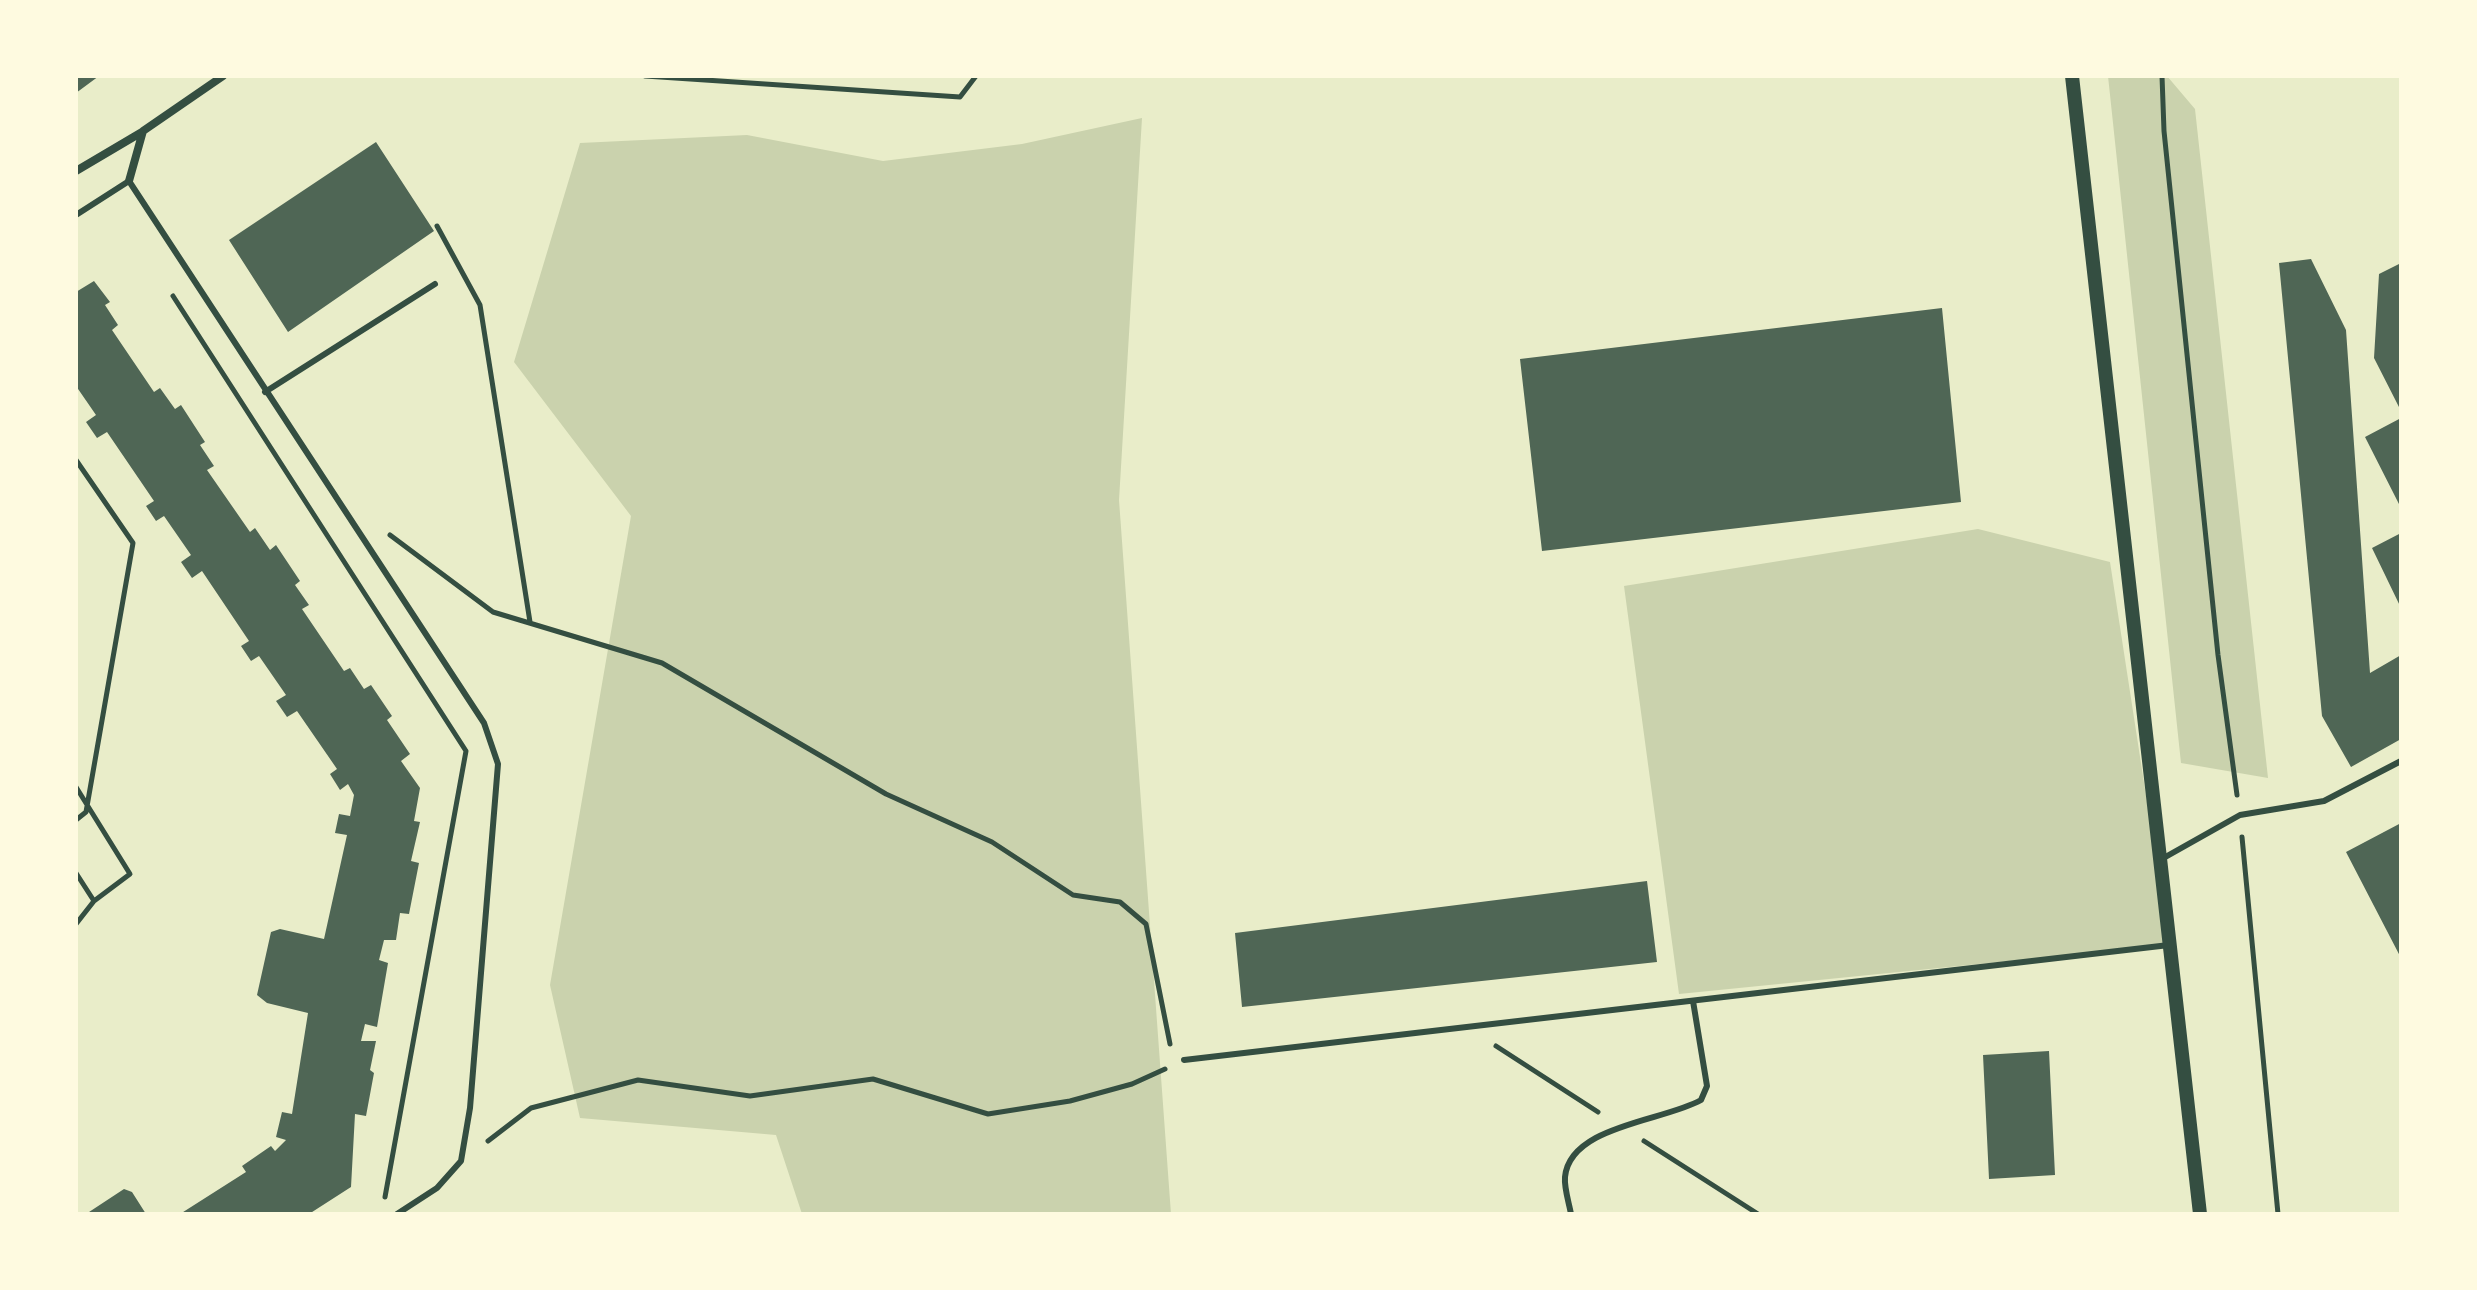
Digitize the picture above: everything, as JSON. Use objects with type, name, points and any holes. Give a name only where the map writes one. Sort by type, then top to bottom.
[{"type":"street","points":[[76,171],[143,131],[223,76]]},
{"type":"street","points":[[2072,76],[2200,1214]]},
{"type":"street","points":[[129,181],[143,131]]},
{"type":"lane","points":[[76,215],[129,181],[484,723],[498,764],[470,1108],[461,1161],[437,1188],[397,1214]]},
{"type":"lane","points":[[265,392],[435,284]]},
{"type":"lane","points":[[2160,860],[2240,815],[2324,801],[2401,761]]},
{"type":"lane","points":[[1184,1060],[2169,945]]},
{"type":"lane","points":[[1571,1214],[1565,1175],[1574,1156],[1591,1138],[1701,1100],[1707,1086],[1693,1001]]},
{"type":"path","points":[[645,76],[960,97],[976,76]]},
{"type":"path","points":[[2162,76],[2164,131],[2218,655],[2240,815],[2278,1214]]},
{"type":"path","points":[[437,226],[480,305],[530,623]]},
{"type":"path","points":[[165,282],[466,751],[384,1204]]},
{"type":"path","points":[[76,460],[133,543],[86,812],[76,820]]},
{"type":"path","points":[[388,534],[493,612],[662,663],[886,794],[992,842],[1073,895],[1120,902],[1146,924],[1172,1055],[1184,1060]]},
{"type":"path","points":[[76,787],[130,874],[94,901],[76,924]]},
{"type":"path","points":[[76,873],[94,901]]},
{"type":"path","points":[[461,1161],[531,1108],[638,1080],[750,1096],[873,1079],[988,1114],[1070,1101],[1132,1084],[1184,1060]]},
{"type":"green space","points":[[2108,76],[2167,76],[2195,109],[2268,778],[2181,763]]},
{"type":"green space","points":[[1142,118],[1119,500],[1171,1214],[802,1214],[776,1135],[580,1118],[550,985],[631,516],[514,362],[580,143],[747,135],[883,161],[1022,144]]},
{"type":"green space","points":[[1978,529],[2110,562],[2169,945],[1679,994],[1624,586]]},
{"type":"building","points":[[76,76],[99,76],[76,93]]},
{"type":"building","points":[[376,142],[434,231],[288,332],[229,240]]},
{"type":"building","points":[[2311,259],[2346,330],[2370,673],[2401,655],[2401,739],[2351,767],[2322,716],[2279,263]]},
{"type":"building","points":[[2401,263],[2401,411],[2374,358],[2379,274]]},
{"type":"building","points":[[94,281],[110,302],[105,305],[118,325],[112,330],[154,392],[160,388],[175,409],[181,405],[205,442],[200,445],[214,466],[207,470],[250,532],[255,528],[270,550],[276,545],[300,581],[295,585],[309,605],[302,609],[344,671],[350,668],[364,689],[371,685],[392,716],[387,720],[410,754],[401,761],[420,788],[414,821],[420,822],[411,861],[419,863],[409,914],[400,913],[396,940],[384,940],[379,960],[388,963],[377,1027],[365,1024],[361,1041],[376,1041],[370,1070],[374,1073],[366,1116],[355,1114],[351,1187],[309,1214],[180,1214],[246,1172],[242,1166],[271,1146],[275,1151],[286,1140],[276,1137],[282,1112],[292,1114],[308,1013],[267,1003],[257,995],[271,932],[280,929],[324,939],[347,835],[335,833],[339,814],[350,816],[354,795],[348,784],[340,790],[330,774],[337,769],[297,711],[287,717],[276,701],[286,695],[259,656],[251,661],[241,646],[249,641],[202,571],[192,578],[181,562],[191,555],[164,516],[156,521],[146,506],[154,501],[107,432],[97,438],[86,422],[96,415],[76,386],[76,292]]},
{"type":"building","points":[[1942,308],[1961,502],[1542,551],[1520,359]]},
{"type":"building","points":[[2401,418],[2401,508],[2365,437]]},
{"type":"building","points":[[2401,533],[2401,608],[2372,548]]},
{"type":"building","points":[[2401,823],[2401,958],[2346,852]]},
{"type":"building","points":[[1647,881],[1657,962],[1242,1007],[1235,933]]},
{"type":"building","points":[[2049,1051],[2055,1175],[1989,1179],[1983,1055]]},
{"type":"building","points":[[124,1189],[132,1192],[146,1214],[86,1214]]}]
